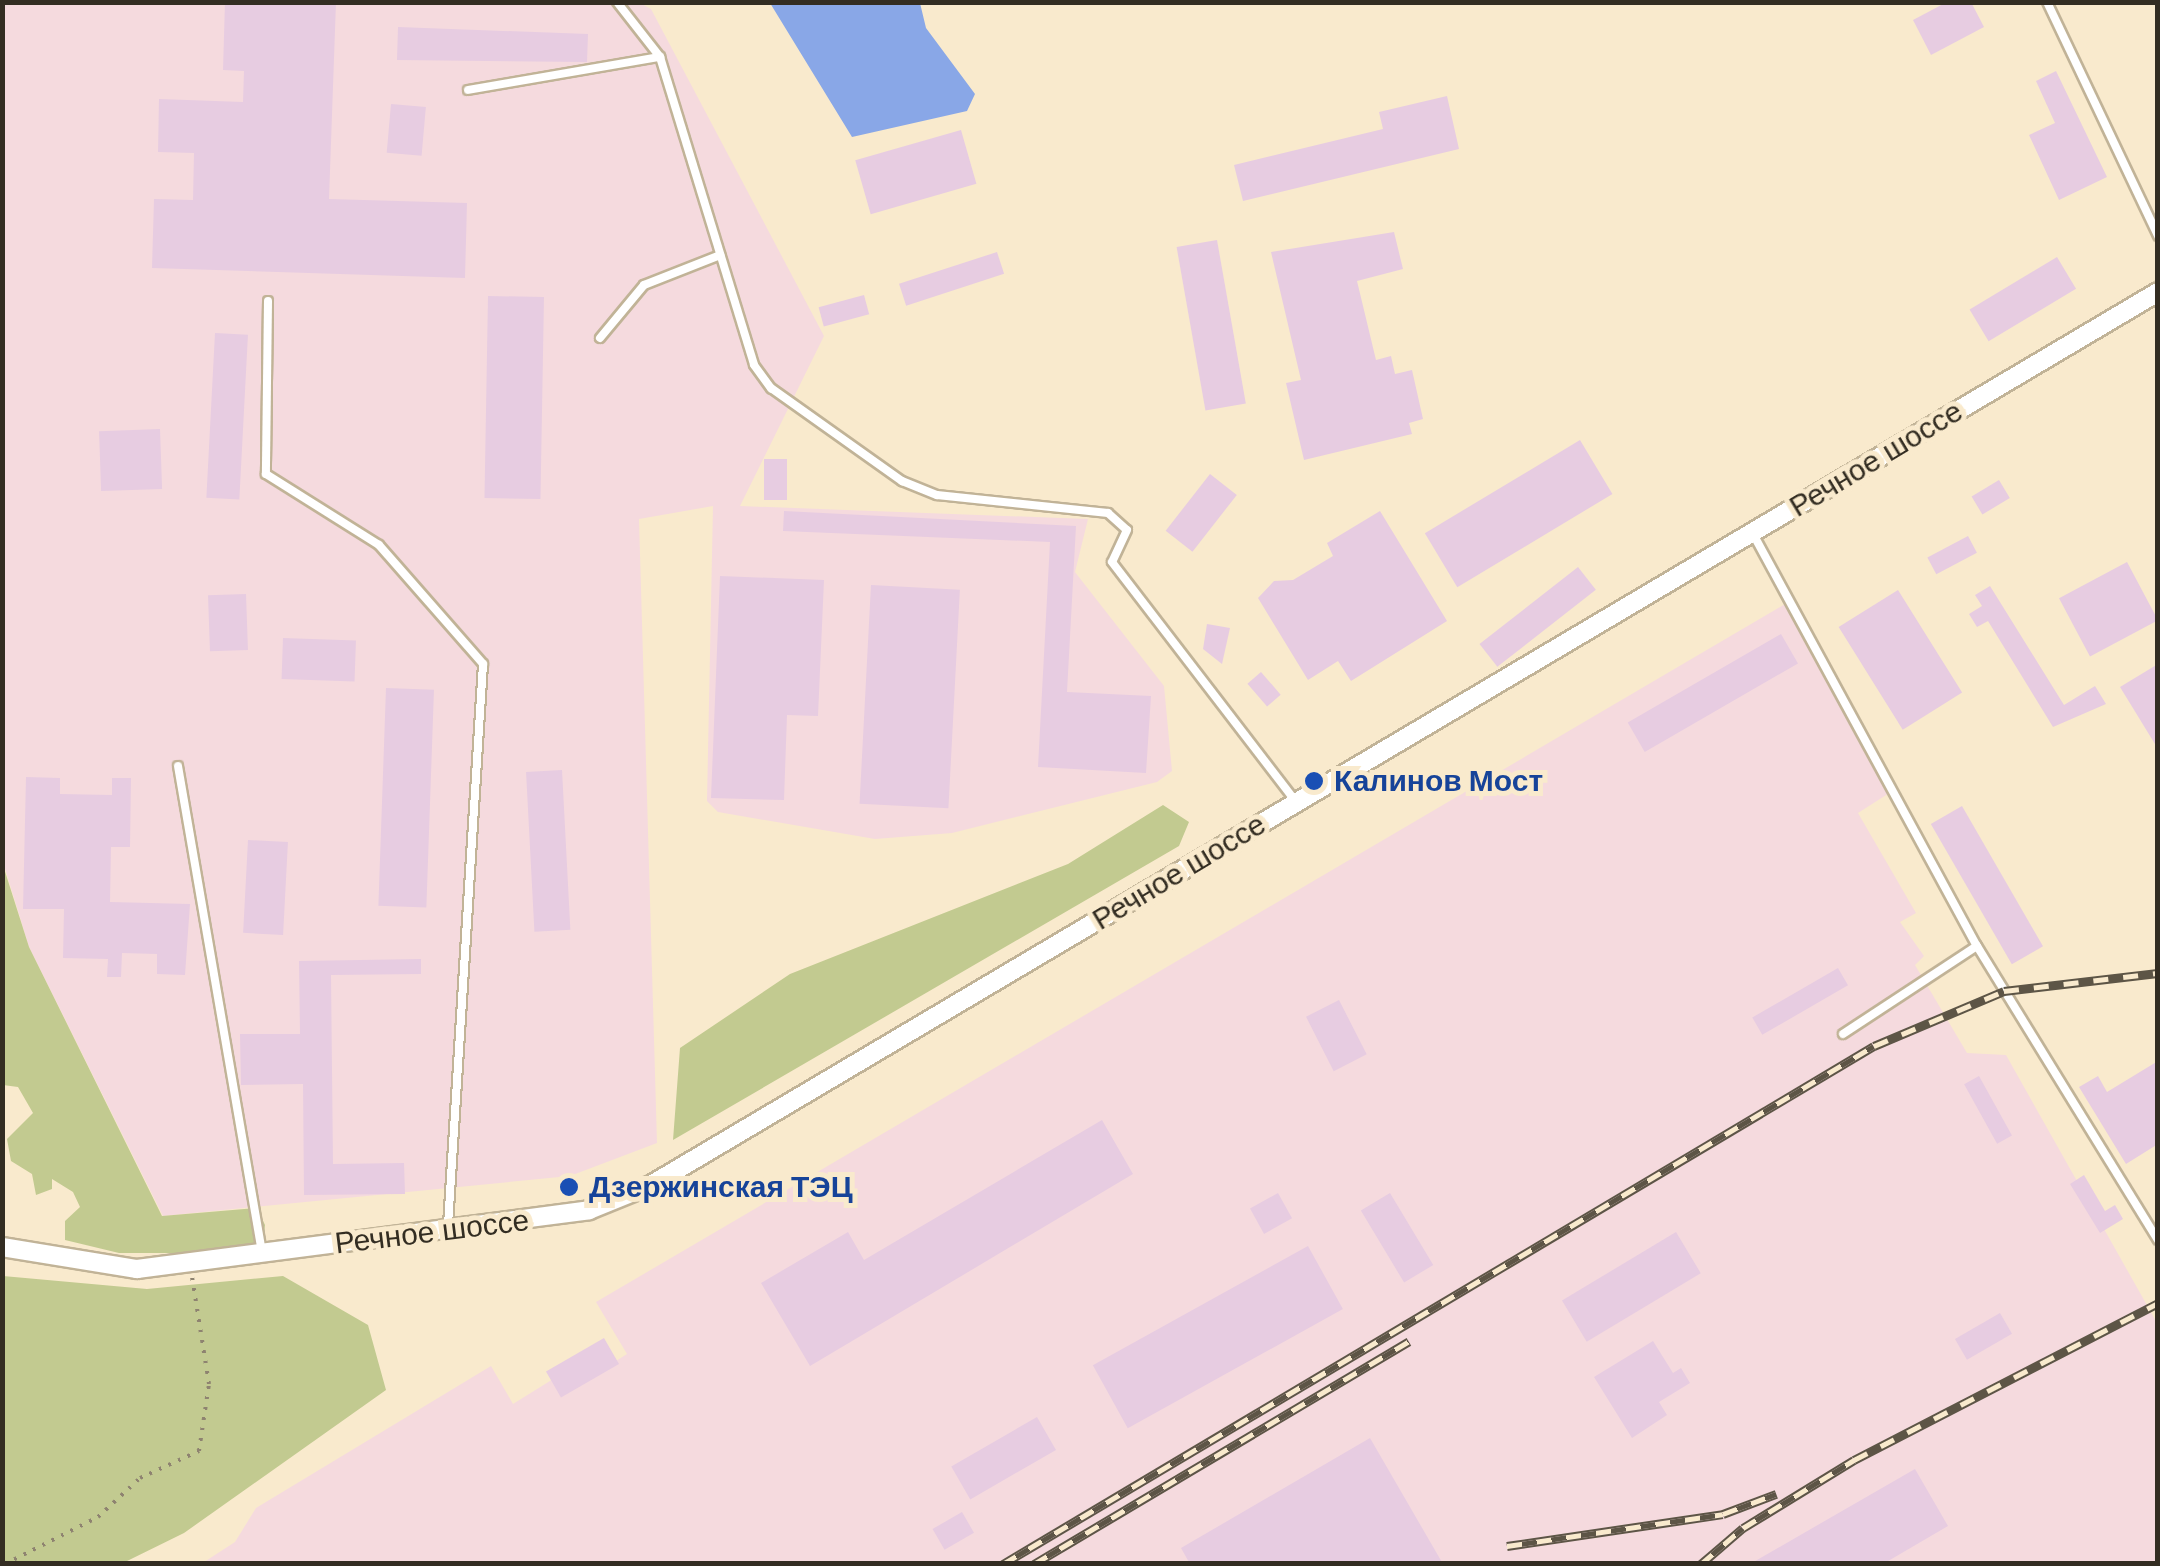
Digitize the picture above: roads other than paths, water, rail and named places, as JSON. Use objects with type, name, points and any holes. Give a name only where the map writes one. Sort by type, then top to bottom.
[{"type":"street","name":"Речное шоссе","points":[[2,1247],[137,1269],[589,1210],[652,1185],[2158,292]]},
{"type":"lane","points":[[617,2],[660,57],[754,366],[771,388],[902,481],[937,495],[1094,507],[1127,530],[1112,562],[1296,803]]},
{"type":"lane","points":[[2047,2],[2158,236]]},
{"type":"lane","points":[[468,90],[660,57]]},
{"type":"lane","points":[[600,338],[644,285],[720,256]]},
{"type":"lane","points":[[268,301],[266,474],[379,545],[483,664],[448,1230]]},
{"type":"lane","points":[[1752,532],[1977,946],[2158,1240]]},
{"type":"lane","points":[[178,766],[262,1253]]},
{"type":"lane","points":[[1842,1034],[1977,946]]},
{"type":"water","points":[[770,3],[920,3],[926,28],[975,94],[967,111],[852,137]]},
{"type":"railway","points":[[1003,1564],[1874,1046],[2004,991],[2158,973]]},
{"type":"railway","points":[[1701,1564],[1743,1528],[1854,1460],[2158,1303]]},
{"type":"railway","points":[[1034,1564],[1409,1341]]},
{"type":"railway","points":[[1507,1546],[1723,1514],[1776,1494]]},
{"type":"place","name":"Калинов Мост","points":[[1314,781]]},
{"type":"place","name":"Дзержинская ТЭЦ","points":[[569,1187]]}]
